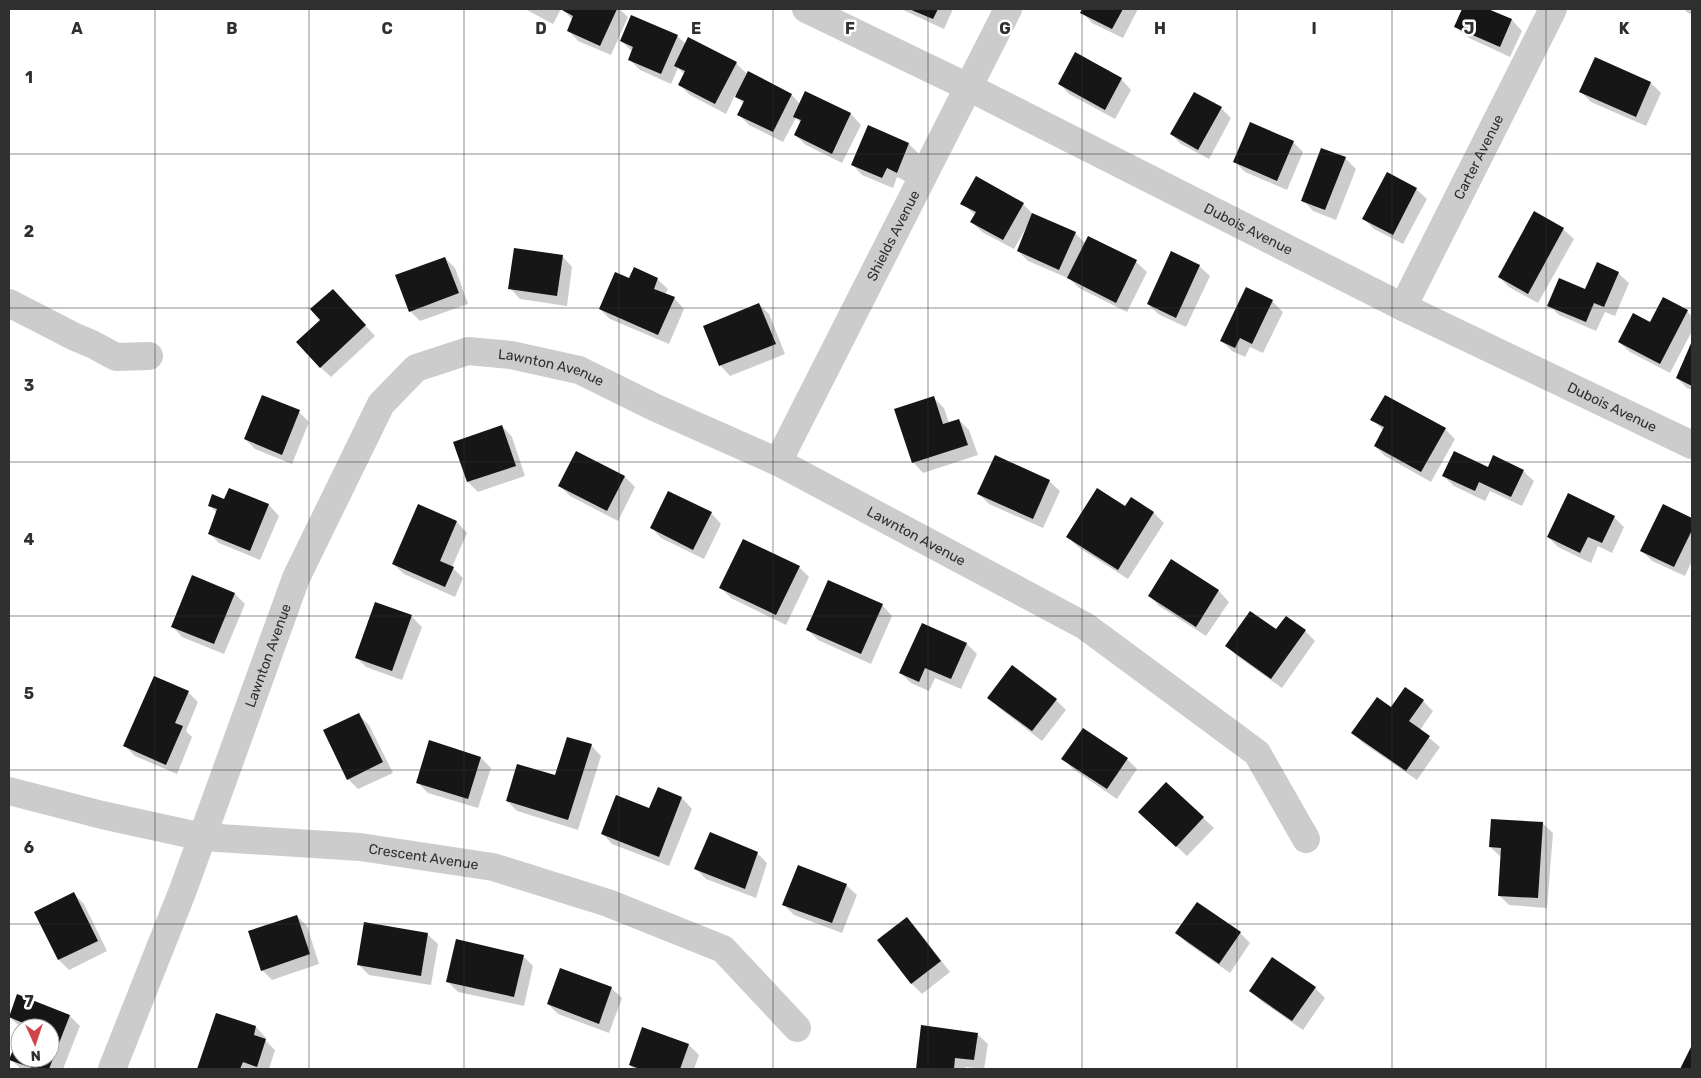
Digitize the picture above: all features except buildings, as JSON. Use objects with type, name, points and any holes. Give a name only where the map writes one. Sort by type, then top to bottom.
[{"type":"street","name":"Dubois Avenue","points":[[806,9],[968,87],[1403,307],[1692,445]]},
{"type":"street","name":"Shields Avenue","points":[[778,462],[1008,9]]},
{"type":"street","name":"Carter Avenue","points":[[1403,307],[1553,9]]},
{"type":"street","points":[[9,303],[116,357],[149,356]]},
{"type":"street","name":"Lawnton Avenue","points":[[112,1069],[203,837],[296,578],[381,404],[416,368],[468,351],[511,355],[579,370],[656,408],[778,462],[1085,626],[1257,753],[1306,839]]},
{"type":"street","name":"Crescent Avenue","points":[[9,791],[102,815],[203,837],[360,847],[494,867],[599,900],[723,949],[797,1028]]}]
